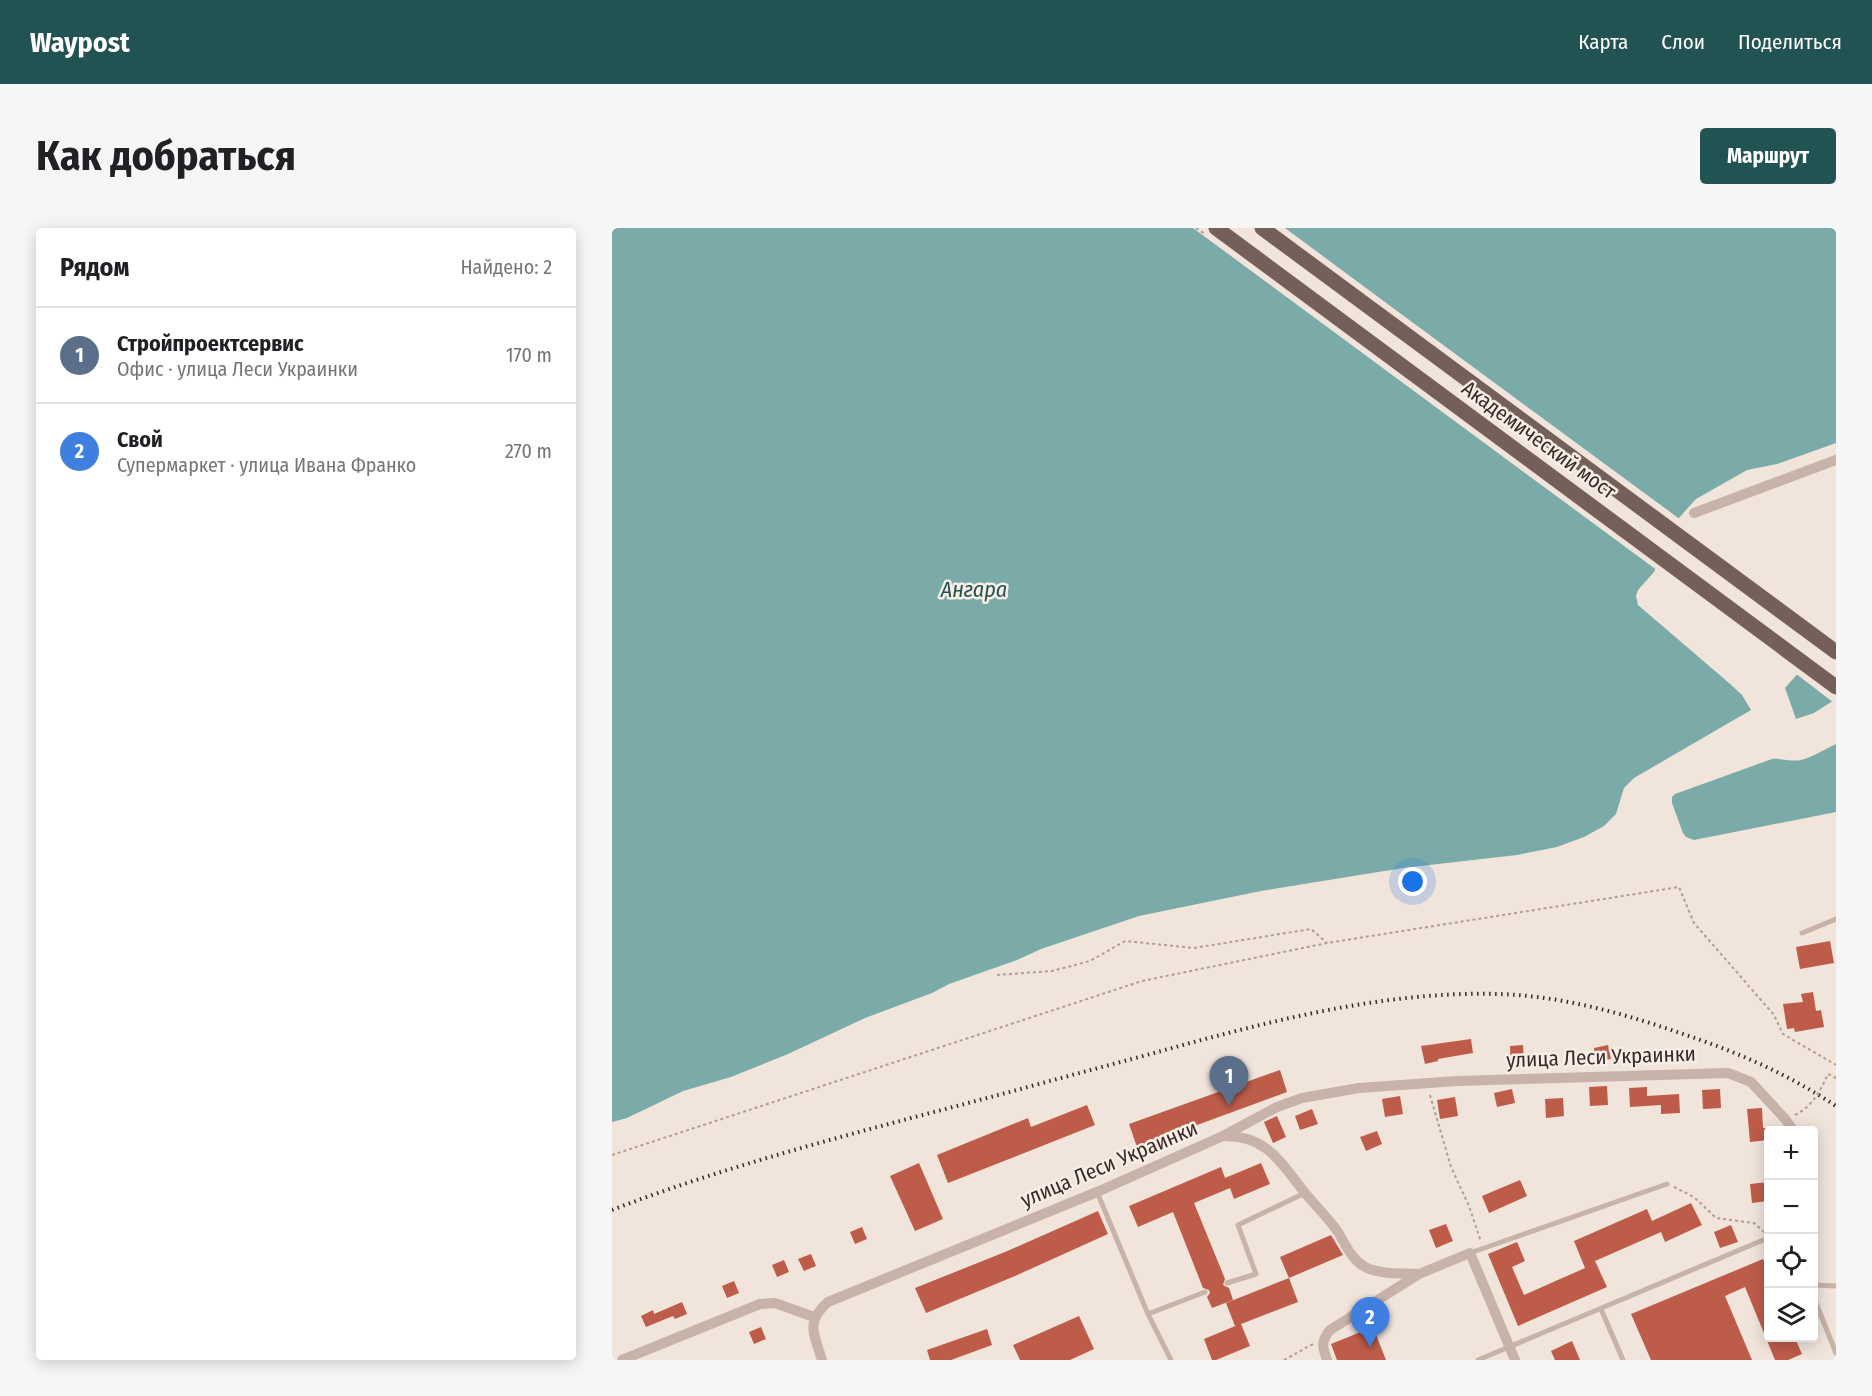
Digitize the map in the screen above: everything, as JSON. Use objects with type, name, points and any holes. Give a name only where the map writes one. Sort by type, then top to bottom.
[{"type":"main road","name":"Академический мост","points":[[1216,228],[1836,687]]},
{"type":"main road","name":"Академический мост","points":[[1262,228],[1836,652]]},
{"type":"street","points":[[1694,513],[1836,460]]},
{"type":"street","name":"улица Леси Украинки","points":[[814,1317],[828,1302],[1097,1192],[1223,1136],[1276,1107],[1302,1098],[1359,1088],[1427,1083],[1545,1077],[1728,1073],[1751,1082],[1790,1126]]},
{"type":"street","points":[[1223,1136],[1249,1139],[1262,1144],[1286,1167],[1305,1193],[1328,1218],[1358,1262],[1368,1268],[1389,1273],[1419,1274]]},
{"type":"street","points":[[1327,1360],[1322,1346],[1323,1338],[1330,1330],[1419,1274],[1470,1253],[1515,1360]]},
{"type":"street","points":[[622,1360],[760,1304],[775,1303],[814,1317],[812,1328],[822,1360]]},
{"type":"lane","points":[[1802,933],[1836,920]]},
{"type":"lane","points":[[1470,1253],[1667,1184]]},
{"type":"lane","points":[[1097,1192],[1148,1314],[1171,1360]]},
{"type":"lane","points":[[1227,1283],[1256,1274],[1238,1225],[1305,1193]]},
{"type":"lane","points":[[1478,1360],[1764,1239]]},
{"type":"lane","points":[[1818,1285],[1836,1286]]},
{"type":"lane","points":[[1148,1314],[1205,1292]]},
{"type":"lane","points":[[1818,1308],[1836,1353]]},
{"type":"lane","points":[[1602,1309],[1623,1360]]},
{"type":"path","points":[[612,1155],[1142,981],[1327,943],[1679,887],[1694,923],[1774,1014],[1783,1034],[1836,1065]]},
{"type":"path","points":[[997,975],[1052,971],[1090,961],[1125,941],[1194,948],[1311,929],[1327,943]]},
{"type":"path","points":[[1786,1120],[1806,1109],[1818,1094],[1828,1074],[1836,1078]]},
{"type":"path","points":[[1427,1083],[1451,1167],[1469,1206],[1483,1248]]},
{"type":"path","points":[[1667,1184],[1694,1197],[1716,1218],[1754,1223],[1765,1234]]},
{"type":"path","points":[[1284,1360],[1323,1338]]},
{"type":"water","name":"Ангара","points":[[612,228],[1836,228],[1836,443],[1777,464],[1747,470],[1696,499],[1678,519],[1654,572],[1638,590],[1636,596],[1638,605],[1742,695],[1751,710],[1634,778],[1624,788],[1616,814],[1604,826],[1584,837],[1557,847],[1517,855],[1403,868],[1261,891],[1139,916],[1041,949],[949,984],[932,993],[865,1018],[788,1054],[731,1077],[683,1091],[627,1118],[612,1122]]},
{"type":"water","points":[[1811,659],[1836,699],[1814,713],[1796,719],[1785,688]]},
{"type":"water","points":[[1836,744],[1836,812],[1694,840],[1683,833],[1672,803],[1672,797],[1675,794],[1772,759],[1794,761],[1805,759]]},
{"type":"pier","points":[[1193,228],[1285,228],[1681,520],[1658,571]]},
{"type":"pier","points":[[1834,634],[1836,635],[1836,702],[1834,703],[1795,673]]},
{"type":"building","points":[[1830,941],[1834,963],[1800,969],[1796,947]]},
{"type":"building","points":[[1813,992],[1816,1011],[1821,1010],[1824,1027],[1795,1032],[1794,1028],[1787,1029],[1783,1004],[1803,1002],[1801,994]]},
{"type":"building","points":[[1471,1039],[1473,1053],[1438,1059],[1438,1061],[1425,1064],[1421,1046]]},
{"type":"building","points":[[1523,1045],[1524,1067],[1511,1067],[1510,1046]]},
{"type":"building","points":[[1608,1045],[1611,1059],[1596,1061],[1594,1048]]},
{"type":"building","points":[[1280,1070],[1287,1092],[1137,1147],[1129,1124]]},
{"type":"building","points":[[1607,1086],[1608,1105],[1590,1106],[1589,1087]]},
{"type":"building","points":[[1647,1087],[1647,1096],[1679,1094],[1680,1113],[1661,1114],[1661,1105],[1630,1107],[1629,1088]]},
{"type":"building","points":[[1512,1089],[1515,1103],[1497,1107],[1494,1093]]},
{"type":"building","points":[[1720,1089],[1721,1108],[1703,1109],[1702,1090]]},
{"type":"building","points":[[1400,1096],[1403,1114],[1385,1117],[1382,1099]]},
{"type":"building","points":[[1455,1097],[1458,1116],[1440,1119],[1437,1100]]},
{"type":"building","points":[[1563,1098],[1564,1116],[1546,1118],[1545,1099]]},
{"type":"building","points":[[1087,1105],[1095,1125],[948,1183],[937,1155],[1028,1118],[1031,1127]]},
{"type":"building","points":[[1762,1108],[1764,1140],[1750,1142],[1747,1109]]},
{"type":"building","points":[[1312,1109],[1318,1124],[1300,1130],[1295,1116]]},
{"type":"building","points":[[1277,1116],[1286,1137],[1273,1143],[1264,1122]]},
{"type":"building","points":[[1377,1131],[1382,1144],[1366,1151],[1360,1137]]},
{"type":"building","points":[[919,1163],[943,1219],[915,1231],[890,1176]]},
{"type":"building","points":[[1261,1163],[1270,1184],[1234,1199],[1230,1188],[1194,1203],[1225,1279],[1223,1285],[1229,1288],[1233,1300],[1212,1308],[1207,1297],[1209,1290],[1203,1288],[1173,1212],[1138,1227],[1129,1206],[1221,1167],[1225,1178]]},
{"type":"building","points":[[1520,1180],[1527,1196],[1489,1213],[1482,1196]]},
{"type":"building","points":[[1764,1182],[1764,1202],[1752,1203],[1750,1184]]},
{"type":"building","points":[[1691,1203],[1702,1225],[1665,1242],[1661,1232],[1595,1261],[1607,1287],[1518,1326],[1488,1254],[1517,1242],[1525,1261],[1512,1267],[1524,1295],[1585,1268],[1574,1241],[1647,1209],[1652,1221]]},
{"type":"building","points":[[1098,1211],[1108,1234],[926,1313],[915,1288]]},
{"type":"building","points":[[1446,1224],[1453,1241],[1436,1248],[1429,1230]]},
{"type":"building","points":[[1731,1225],[1738,1242],[1720,1248],[1714,1232]]},
{"type":"building","points":[[862,1227],[867,1239],[855,1244],[850,1232]]},
{"type":"building","points":[[1331,1235],[1343,1255],[1289,1278],[1280,1257]]},
{"type":"building","points":[[811,1254],[816,1266],[804,1271],[798,1259]]},
{"type":"building","points":[[1763,1259],[1764,1333],[1745,1287],[1725,1296],[1752,1360],[1651,1360],[1631,1314]]},
{"type":"building","points":[[784,1260],[789,1272],[777,1277],[772,1265]]},
{"type":"building","points":[[1289,1278],[1298,1302],[1241,1324],[1250,1346],[1212,1360],[1204,1339],[1240,1324],[1235,1326],[1226,1303]]},
{"type":"building","points":[[734,1281],[739,1293],[727,1298],[722,1286]]},
{"type":"building","points":[[682,1302],[687,1314],[675,1319],[673,1316],[646,1327],[641,1316],[653,1310],[654,1314]]},
{"type":"building","points":[[1079,1316],[1094,1349],[1070,1360],[1020,1360],[1013,1345]]},
{"type":"building","points":[[761,1327],[766,1339],[754,1344],[749,1332]]},
{"type":"building","points":[[1373,1327],[1386,1360],[1337,1360],[1331,1344]]},
{"type":"building","points":[[987,1329],[992,1345],[951,1360],[930,1360],[927,1350]]},
{"type":"building","points":[[1572,1341],[1580,1360],[1555,1360],[1551,1351]]},
{"type":"building","points":[[1768,1342],[1797,1342],[1802,1354],[1788,1360],[1775,1360]]},
{"type":"railway","points":[[612,1210],[711,1175],[813,1145],[1190,1043],[1343,1007],[1421,997],[1460,994],[1522,995],[1614,1012],[1741,1056],[1780,1074],[1836,1106]]},
{"type":"place","name":"Стройпроектсервис","points":[[1229,1106]]},
{"type":"place","name":"Свой","points":[[1370,1347]]}]
